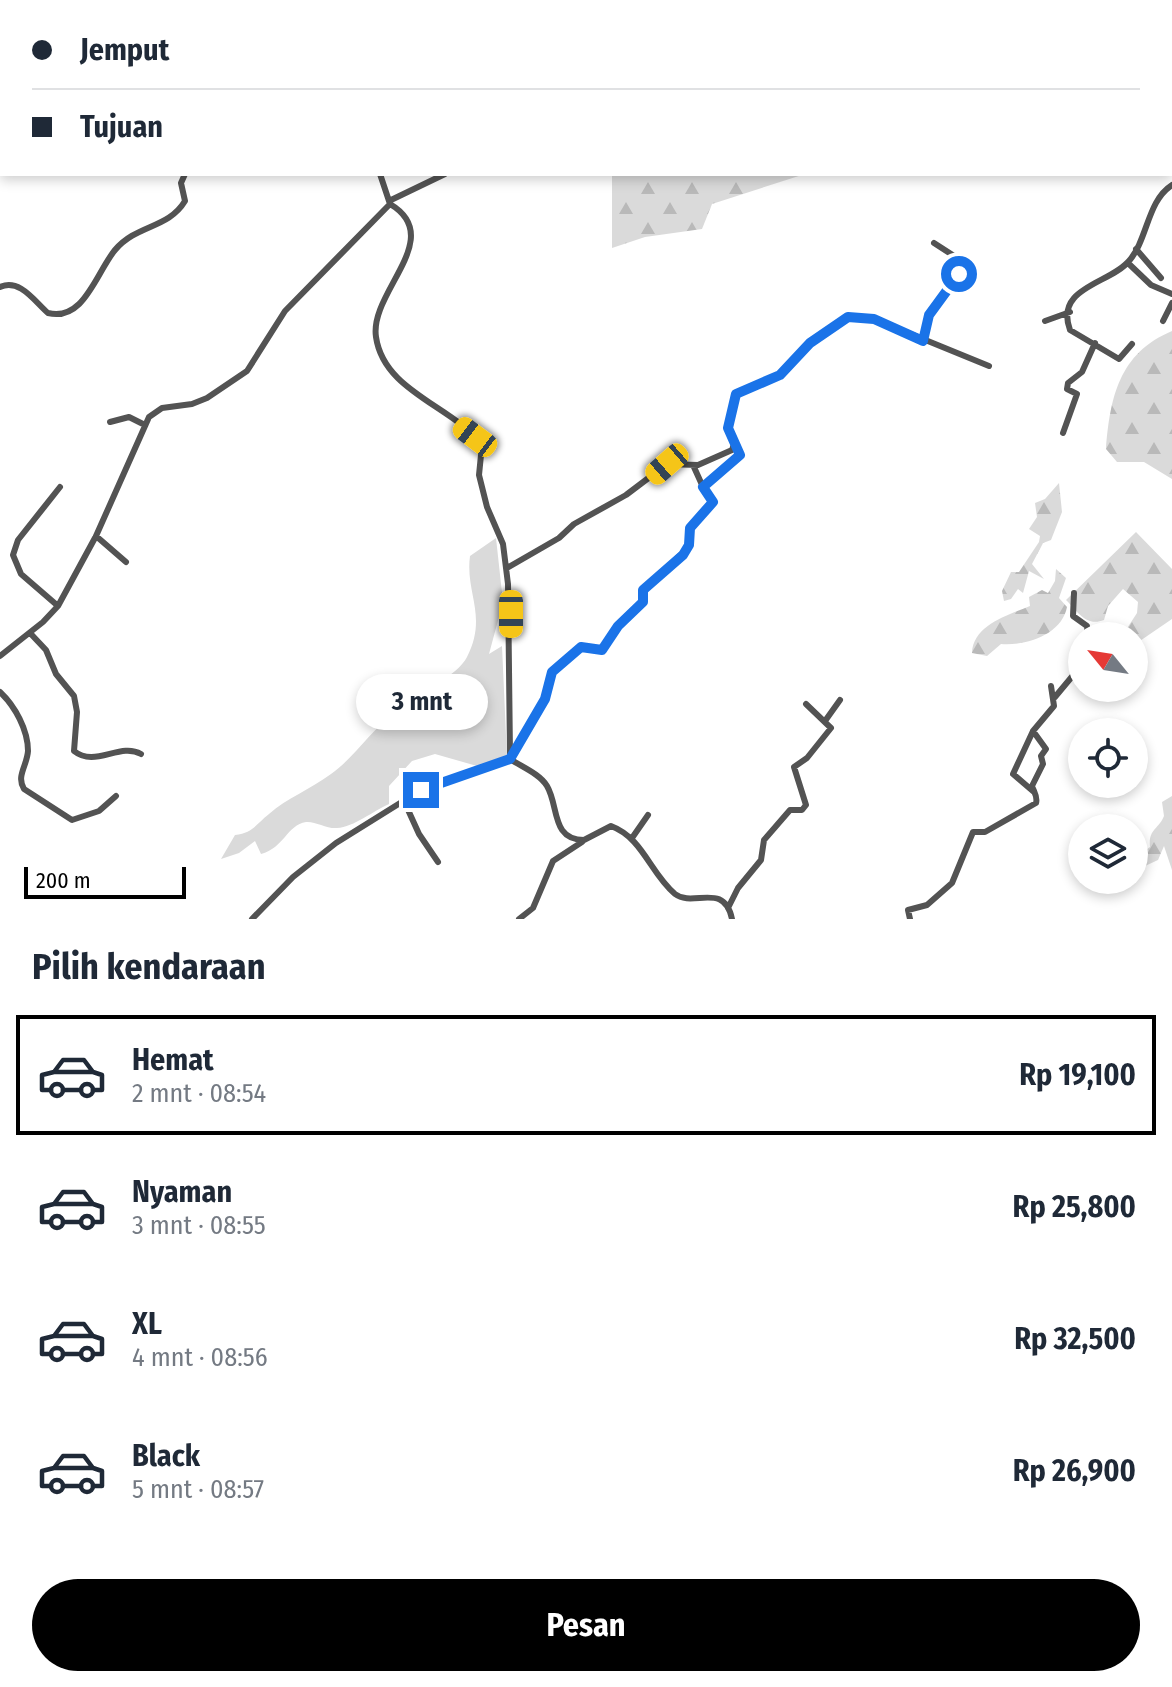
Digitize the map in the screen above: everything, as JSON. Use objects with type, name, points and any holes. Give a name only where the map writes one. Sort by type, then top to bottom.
[{"type":"street","points":[[0,287],[7,284],[16,287],[48,313],[70,313],[78,307],[103,265],[130,235],[175,215],[185,201],[181,183],[184,176]]},
{"type":"street","points":[[381,176],[390,202],[408,224],[412,240],[403,268],[382,301],[375,335],[379,349],[400,380],[480,441],[483,449],[479,475],[487,507],[503,544],[507,568],[511,614],[510,757]]},
{"type":"street","points":[[0,656],[58,606],[96,536],[145,425],[158,409],[207,398],[247,371],[285,311],[390,202],[441,176]]},
{"type":"street","points":[[1132,344],[1119,359],[1068,328],[1070,312],[1078,292],[1128,263],[1160,196],[1172,185]]},
{"type":"street","points":[[923,341],[929,315],[965,263],[934,243]]},
{"type":"street","points":[[1136,249],[1161,278]]},
{"type":"street","points":[[1128,263],[1151,285],[1172,294]]},
{"type":"street","points":[[1163,321],[1172,303]]},
{"type":"street","points":[[1045,321],[1070,312]]},
{"type":"street","points":[[507,568],[559,538],[574,524],[626,495],[667,464],[693,465],[732,450],[735,445],[728,427],[734,414],[736,394],[780,375],[810,343],[848,317],[874,319],[989,366]]},
{"type":"street","points":[[1063,433],[1077,394],[1067,389],[1068,383],[1080,376],[1095,343]]},
{"type":"street","points":[[110,422],[129,417],[145,425]]},
{"type":"street","points":[[703,487],[739,457],[740,452],[730,438]]},
{"type":"street","points":[[252,919],[302,869],[404,801],[454,776],[510,757],[545,699],[556,665],[581,647],[602,650],[618,626],[643,602],[643,590],[683,555],[689,545],[690,528],[713,502],[693,465]]},
{"type":"street","points":[[58,606],[21,574],[13,555],[18,540],[60,487]]},
{"type":"street","points":[[96,536],[126,562]]},
{"type":"street","points":[[1074,593],[1073,616],[1081,622]]},
{"type":"street","points":[[30,633],[46,650],[56,674],[74,696],[77,716],[72,743],[76,753],[91,757],[131,749],[141,754]]},
{"type":"street","points":[[1055,697],[1068,681]]},
{"type":"street","points":[[1034,792],[1013,774],[1033,731],[1054,706],[1051,686]]},
{"type":"street","points":[[0,692],[13,706],[24,731],[28,752],[20,777],[24,789],[72,820],[99,811],[116,796]]},
{"type":"street","points":[[825,721],[840,700]]},
{"type":"street","points":[[728,908],[739,887],[759,863],[769,833],[790,810],[801,811],[805,807],[793,767],[807,758],[831,729],[806,704]]},
{"type":"street","points":[[910,919],[908,910],[927,905],[957,876],[965,846],[973,832],[985,832],[1037,801],[1033,781],[1043,764],[1041,756],[1046,747],[1033,731]]},
{"type":"street","points":[[510,757],[542,780],[551,794],[559,826],[566,836],[584,840]]},
{"type":"street","points":[[404,801],[419,834],[438,862]]},
{"type":"street","points":[[632,838],[648,815]]},
{"type":"street","points":[[519,919],[533,908],[540,884],[553,861],[611,826],[632,838],[655,872],[679,897],[706,895],[728,908],[732,919]]},
{"type":"green space","points":[[612,176],[799,176],[712,204],[702,229],[645,237],[612,248]]},
{"type":"green space","points":[[1172,331],[1172,479],[1144,462],[1117,462],[1106,449],[1111,412],[1121,379],[1140,352]]},
{"type":"green space","points":[[1059,483],[1062,512],[1051,540],[1043,543],[1032,564],[1044,579],[1029,571],[1023,593],[1018,589],[1011,599],[1004,601],[1002,591],[1011,572],[1019,572],[1039,542],[1040,536],[1029,529],[1037,517],[1035,503],[1045,499]]},
{"type":"green space","points":[[1136,532],[1172,569],[1172,619],[1148,635],[1148,622],[1131,622],[1137,613],[1138,602],[1123,589],[1108,606],[1104,620],[1098,622],[1087,620],[1066,600]]},
{"type":"green space","points":[[496,538],[503,602],[489,654],[502,646],[507,758],[477,766],[435,754],[412,761],[389,786],[389,804],[357,822],[337,828],[306,822],[294,827],[269,851],[261,854],[255,841],[239,853],[221,859],[235,835],[250,830],[283,803],[331,774],[387,718],[462,664],[476,629],[470,556]]},
{"type":"green space","points":[[1056,569],[1066,578],[1059,598],[1067,607],[1064,616],[1051,631],[1022,643],[1001,644],[987,656],[972,653],[978,635],[985,628],[1002,617],[1030,606],[1029,597],[1042,590],[1048,593],[1055,581]]},
{"type":"green space","points":[[1172,796],[1172,870],[1164,846],[1158,860],[1148,865],[1152,833],[1164,816],[1162,802]]},
{"type":"route","points":[[421,790],[510,759],[514,747],[545,699],[556,665],[581,647],[602,650],[618,626],[630,618],[643,602],[645,587],[683,555],[689,545],[690,528],[713,502],[703,487],[740,455],[728,428],[734,414],[736,394],[780,375],[810,343],[848,317],[874,319],[923,341],[929,315],[959,274]]}]
